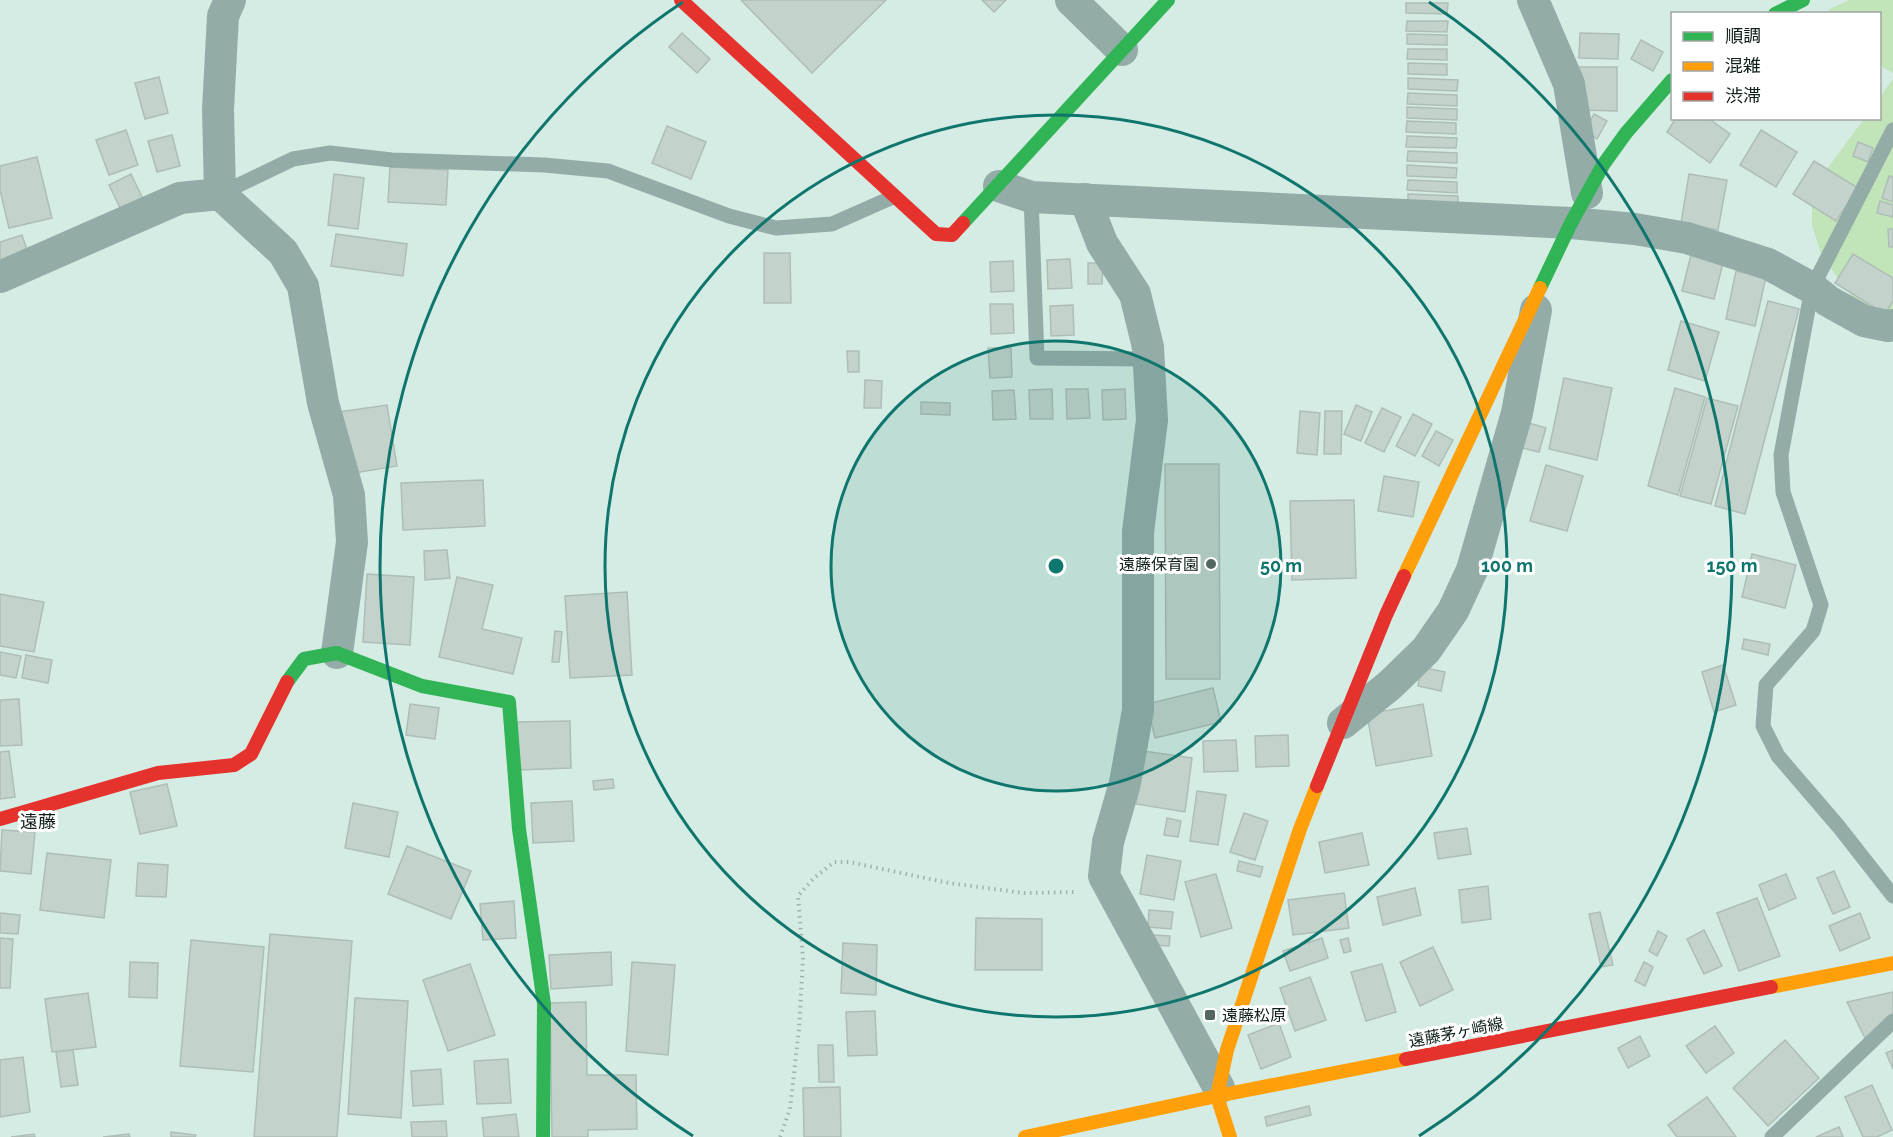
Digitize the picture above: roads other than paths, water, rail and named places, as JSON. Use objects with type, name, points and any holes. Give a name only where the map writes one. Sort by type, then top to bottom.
[{"type":"street","points":[[230,0],[223,16],[218,110],[220,194],[284,252],[303,286],[323,403],[349,495],[352,542],[337,653]]},
{"type":"street","points":[[681,0],[936,234],[952,235],[1168,0]]},
{"type":"street","points":[[1071,0],[1122,50]]},
{"type":"street","points":[[1533,0],[1569,84],[1587,193]]},
{"type":"street","points":[[1779,12],[1803,0]]},
{"type":"street","points":[[1218,1092],[1227,1050],[1300,829],[1386,615],[1587,193],[1620,141],[1671,81]]},
{"type":"street","points":[[999,186],[1031,197],[1571,223],[1635,229],[1687,238],[1768,264],[1812,288],[1828,301],[1864,321],[1893,325]]},
{"type":"street","points":[[0,278],[180,198],[220,194]]},
{"type":"street","points":[[1085,199],[1102,243],[1135,294],[1148,347],[1152,420],[1138,532],[1138,710],[1125,783],[1108,842],[1104,876],[1218,1092],[1230,1137]]},
{"type":"street","points":[[1343,723],[1390,685],[1426,650],[1453,611],[1472,570],[1517,413],[1540,288]]},
{"type":"street","points":[[0,819],[158,773],[234,765],[251,754],[288,679],[304,659],[337,653],[422,686],[509,702],[519,829],[544,1004],[543,1137]]},
{"type":"street","name":"遠藤茅ヶ崎線","points":[[1025,1137],[1218,1092],[1893,963]]},
{"type":"lane","points":[[1893,130],[1812,288],[1781,455],[1783,492],[1821,605],[1813,631],[1766,685],[1763,726],[1778,756],[1839,827],[1893,896]]},
{"type":"lane","points":[[220,194],[293,159],[330,153],[392,160],[544,165],[608,171],[729,216],[776,228],[832,224],[893,196]]},
{"type":"lane","points":[[1031,197],[1037,358],[1149,359]]},
{"type":"lane","points":[[1772,1137],[1893,1021]]},
{"type":"place","name":"遠藤保育園","points":[[1211,564]]},
{"type":"place","name":"遠藤松原","points":[[1210,1015]]},
{"type":"district","name":"遠藤","points":[[38,822]]}]
